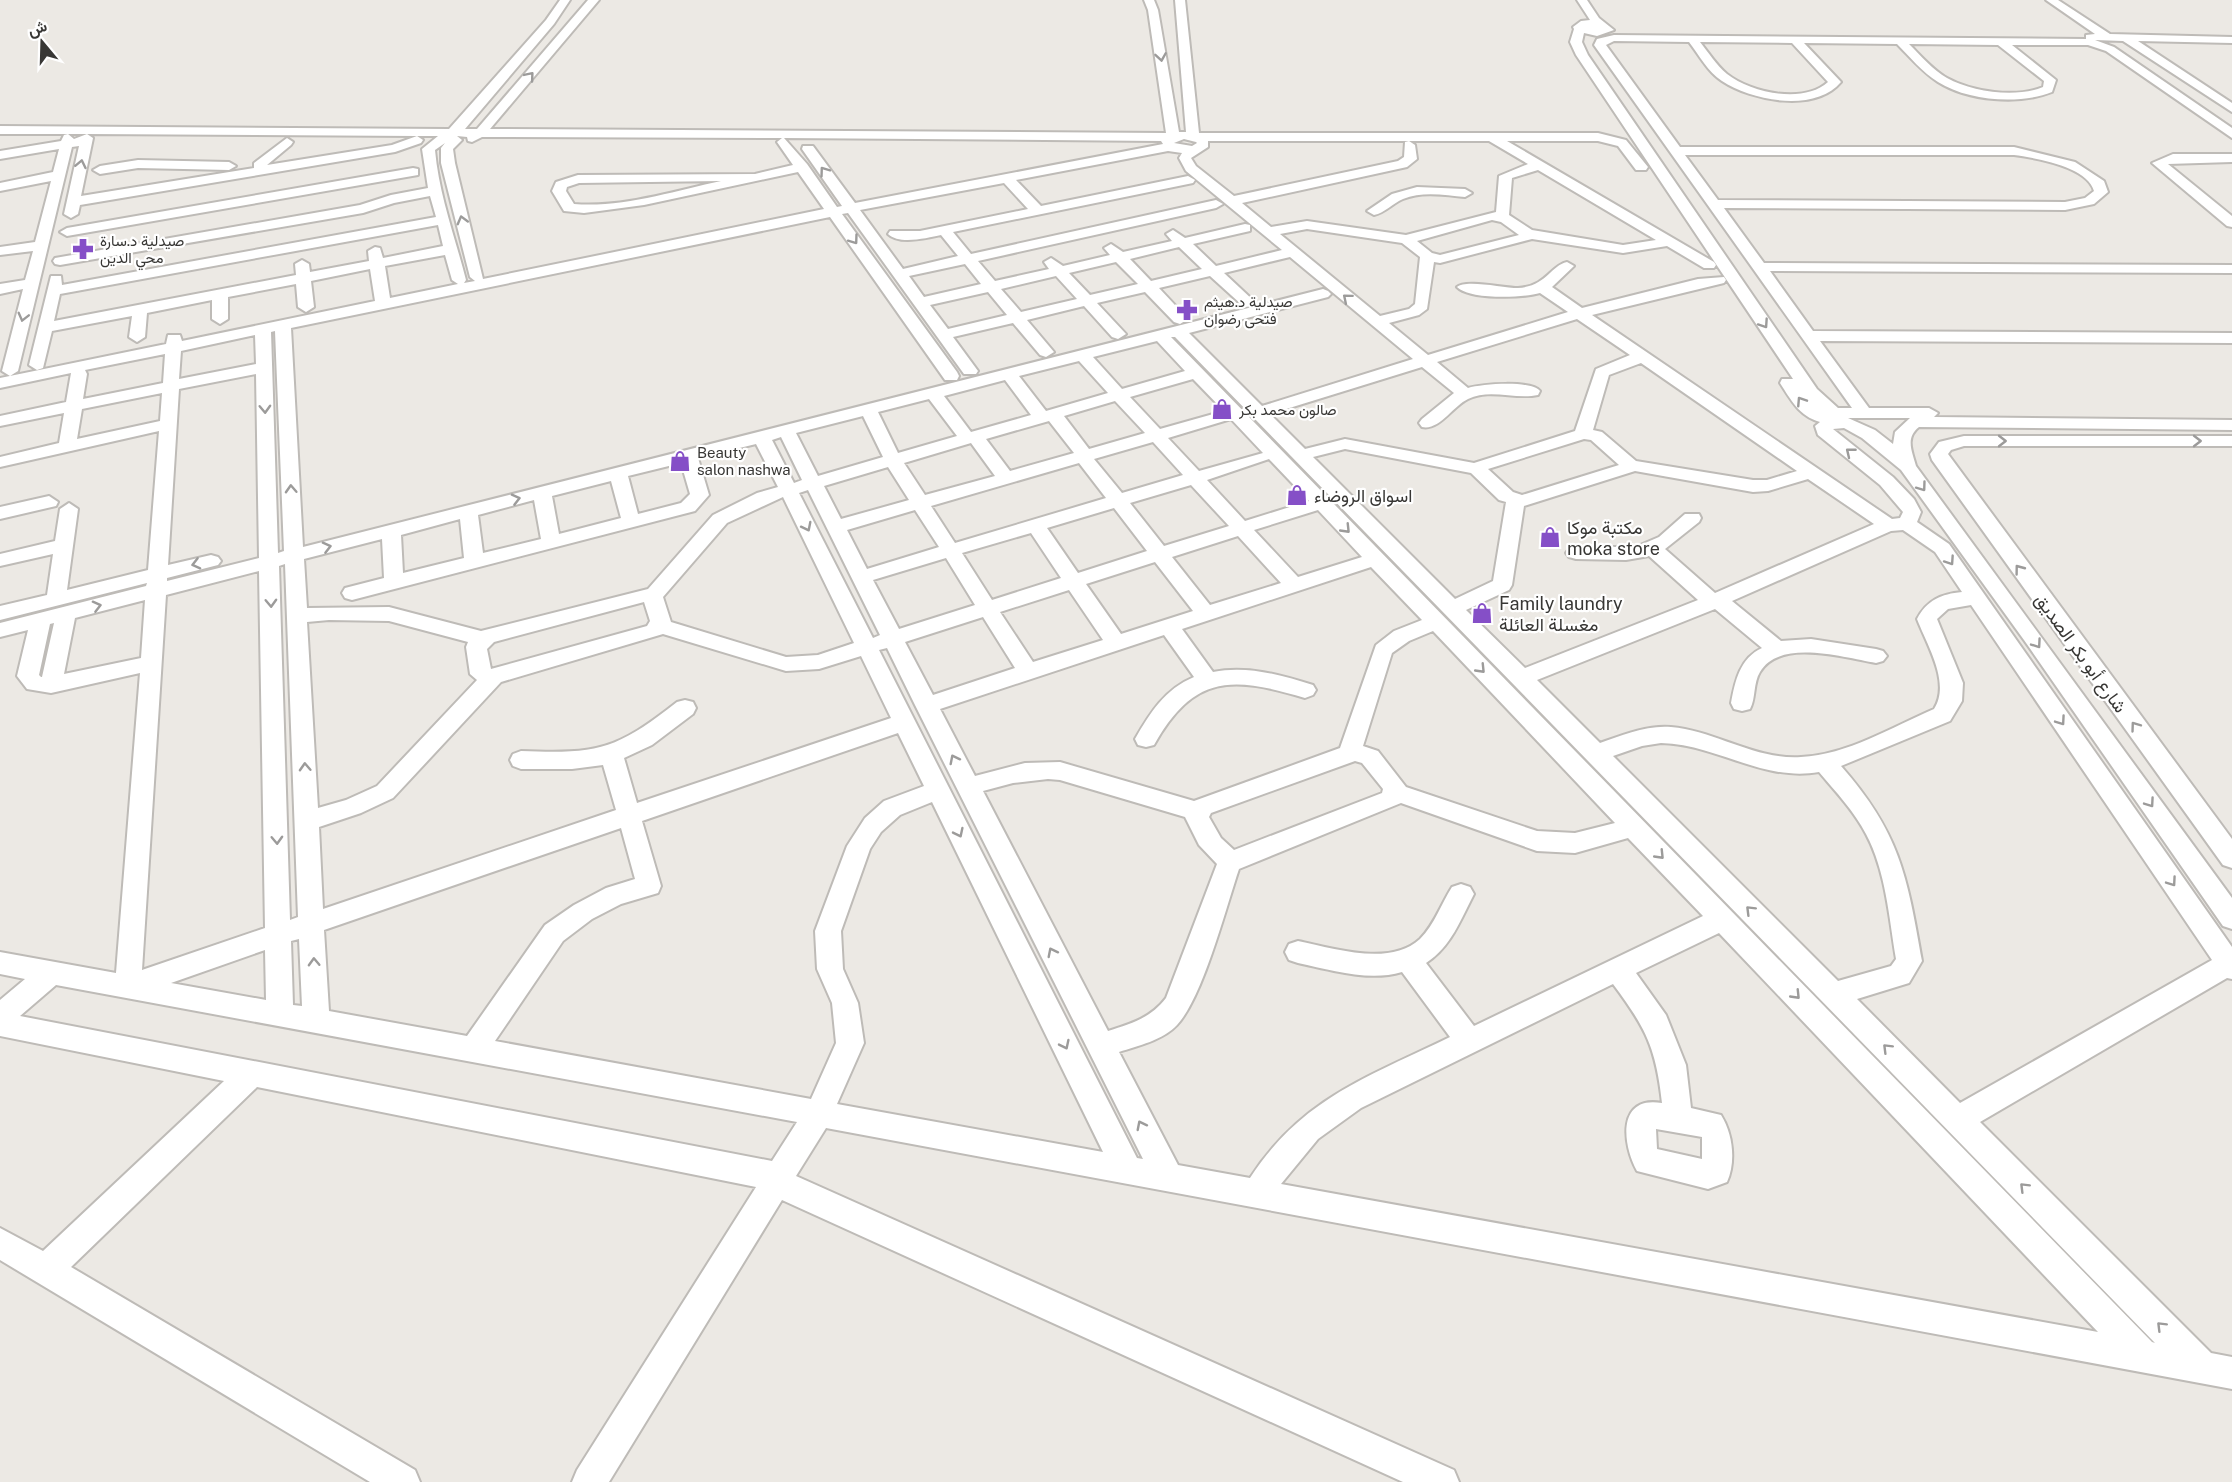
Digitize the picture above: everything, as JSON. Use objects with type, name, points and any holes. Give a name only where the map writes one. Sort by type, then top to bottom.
[{"type":"street","points":[[1149,0],[1188,180]]},
{"type":"street","points":[[1180,0],[1180,147],[1245,228],[1376,322],[1417,364]]},
{"type":"street","points":[[2051,0],[2232,122]]},
{"type":"street","points":[[2068,0],[2232,108]]},
{"type":"street","points":[[1602,30],[1583,1],[1570,3],[1581,27],[1576,42],[1582,55],[1699,208],[1811,393],[1821,399],[1831,411],[2232,414]]},
{"type":"street","points":[[477,277],[448,166],[447,148],[459,137],[466,120],[564,2],[592,2]]},
{"type":"street","points":[[481,132],[592,2]]},
{"type":"street","points":[[1581,27],[1602,30],[1794,39],[1944,38]]},
{"type":"street","points":[[1821,399],[1826,396],[1825,391],[1588,47],[1586,37],[1602,30],[2005,37],[2082,41],[2102,45],[2232,134]]},
{"type":"street","points":[[1864,413],[1758,267],[1699,208],[1675,151],[1599,43],[1614,38],[1742,37],[2123,36],[2232,40]]},
{"type":"street","points":[[1899,40],[1943,80],[1955,85],[2016,96],[2039,93],[2048,89],[2050,80],[2005,37]]},
{"type":"street","points":[[1692,39],[1722,76],[1742,86],[1790,96],[1809,96],[1828,90],[1835,82],[1794,39]]},
{"type":"street","points":[[2232,40],[2153,45],[2232,97]]},
{"type":"street","points":[[466,120],[492,120]]},
{"type":"street","points":[[0,130],[459,137],[946,139],[1180,147],[1627,146]]},
{"type":"street","points":[[0,155],[87,139],[162,145],[271,135],[440,140],[481,132],[783,142],[946,139],[1069,150],[1141,144]]},
{"type":"street","points":[[1647,134],[1663,135]]},
{"type":"street","points":[[0,137],[67,141]]},
{"type":"street","points":[[1180,147],[1491,137],[1598,137],[1615,140],[1627,146],[1810,414],[1824,418],[1915,422],[2232,425]]},
{"type":"street","points":[[1491,137],[1709,265]]},
{"type":"street","points":[[37,365],[87,139]]},
{"type":"street","points":[[54,194],[75,196],[145,190],[395,148],[417,140]]},
{"type":"street","points":[[440,140],[428,148],[430,169],[459,280]]},
{"type":"street","points":[[67,141],[32,283],[5,372],[273,327],[459,280],[643,247]]},
{"type":"street","points":[[259,166],[287,142]]},
{"type":"street","points":[[783,142],[951,376]]},
{"type":"street","points":[[802,142],[970,371]]},
{"type":"street","points":[[963,182],[1007,178],[1141,144]]},
{"type":"street","points":[[138,164],[162,145]]},
{"type":"street","points":[[885,284],[901,277],[968,258],[1407,162],[1412,156],[1409,145]]},
{"type":"street","points":[[197,165],[218,148]]},
{"type":"street","points":[[0,383],[173,343],[963,182],[1069,150]]},
{"type":"street","points":[[1675,151],[2014,151],[2055,159],[2075,166],[2098,184],[2101,192],[2096,199],[2083,204],[2065,206],[1699,208]]},
{"type":"street","points":[[354,155],[368,207],[382,300]]},
{"type":"street","points":[[2232,158],[2173,158],[2159,164],[2232,223]]},
{"type":"street","points":[[100,170],[138,164],[286,166]]},
{"type":"street","points":[[1502,217],[1506,176],[1539,165]]},
{"type":"street","points":[[286,166],[306,307]]},
{"type":"street","points":[[430,169],[448,166]]},
{"type":"street","points":[[752,177],[578,179],[566,183],[559,191],[569,208],[585,211],[802,167]]},
{"type":"street","points":[[1376,170],[1404,193]]},
{"type":"street","points":[[67,232],[413,172]]},
{"type":"street","points":[[0,187],[59,175]]},
{"type":"street","points":[[216,178],[229,232]]},
{"type":"street","points":[[667,195],[668,178]]},
{"type":"street","points":[[1007,178],[1038,211]]},
{"type":"street","points":[[895,234],[920,235],[1188,180],[1268,232],[1284,254],[1318,290],[1417,364],[1464,393]]},
{"type":"street","points":[[137,337],[134,298],[140,219],[145,190]]},
{"type":"street","points":[[1374,211],[1391,197],[1404,193],[1432,190],[1465,193]]},
{"type":"street","points":[[60,261],[293,221],[437,191]]},
{"type":"street","points":[[1128,192],[1247,302]]},
{"type":"street","points":[[1067,205],[1148,286],[1196,373],[1305,468],[1321,503],[1375,559],[1521,678],[2202,1367]]},
{"type":"street","points":[[1268,232],[1307,225],[1406,239],[1492,216],[1502,217],[1527,234],[1623,249],[1668,242]]},
{"type":"street","points":[[1009,217],[1118,334]]},
{"type":"street","points":[[54,291],[134,298],[216,282],[272,253],[298,243],[372,235],[444,220]]},
{"type":"street","points":[[270,225],[272,253]]},
{"type":"street","points":[[920,303],[1245,228]]},
{"type":"street","points":[[944,230],[1046,352]]},
{"type":"street","points":[[1406,239],[1426,256],[1444,259],[1525,238],[1527,234]]},
{"type":"street","points":[[0,251],[41,245]]},
{"type":"street","points":[[45,328],[134,298],[216,282],[303,278],[452,249]]},
{"type":"street","points":[[943,335],[1284,254]]},
{"type":"street","points":[[1376,322],[1414,312],[1422,306],[1426,256]]},
{"type":"street","points":[[1465,287],[1505,293],[1543,288],[1554,282],[1567,266]]},
{"type":"street","points":[[1758,267],[2232,269]]},
{"type":"street","points":[[1258,412],[1580,313],[1698,283],[1719,280]]},
{"type":"street","points":[[216,282],[220,319]]},
{"type":"street","points":[[0,289],[32,283]]},
{"type":"street","points":[[1543,288],[1811,472],[1898,524],[1927,535],[1942,548],[2230,965],[1957,1120]]},
{"type":"street","points":[[0,613],[61,607],[842,410],[868,409],[1009,374],[1083,355],[1247,302],[1318,290]]},
{"type":"street","points":[[294,548],[391,531],[542,492],[578,476],[618,473],[786,430],[842,410],[970,371],[1118,334],[1172,328],[1318,290]]},
{"type":"street","points":[[1758,295],[1777,295]]},
{"type":"street","points":[[273,327],[264,367],[280,934],[280,1014]]},
{"type":"street","points":[[273,327],[294,548],[316,1021]]},
{"type":"street","points":[[1172,328],[1258,412],[1305,468],[1444,615],[1632,826],[2144,1357]]},
{"type":"street","points":[[1809,336],[2232,338]]},
{"type":"street","points":[[128,986],[173,343]]},
{"type":"street","points":[[1083,355],[1294,585]]},
{"type":"street","points":[[1583,434],[1602,372],[1643,356]]},
{"type":"street","points":[[0,422],[264,367]]},
{"type":"street","points":[[652,597],[720,519],[756,500],[1196,373]]},
{"type":"street","points":[[67,447],[79,374]]},
{"type":"street","points":[[1009,374],[1084,456],[1206,614]]},
{"type":"street","points":[[1428,423],[1448,400],[1464,393],[1484,390],[1532,391]]},
{"type":"street","points":[[933,393],[1006,478]]},
{"type":"street","points":[[868,409],[893,460],[1028,672]]},
{"type":"street","points":[[835,526],[1225,416]]},
{"type":"street","points":[[1907,466],[1900,444],[1901,435],[1915,422]]},
{"type":"street","points":[[1521,678],[1715,601],[1898,524],[1912,512],[1908,503],[1883,479],[1824,431],[1824,426],[1842,423],[1861,430],[1907,466],[2221,888],[2232,918]]},
{"type":"street","points":[[2078,423],[2095,441],[2232,441]]},
{"type":"street","points":[[0,462],[168,424]]},
{"type":"street","points":[[786,430],[1168,1177]]},
{"type":"street","points":[[1478,469],[1482,465],[1583,434],[1600,438],[1629,465],[1753,486],[1768,485],[1811,472]]},
{"type":"street","points":[[762,436],[1128,1171]]},
{"type":"street","name":"شارع أبو بكر الصديق","points":[[2095,441],[1964,441],[1945,446],[1940,454],[1941,460],[2232,858]]},
{"type":"street","points":[[1305,468],[1345,444],[1478,469],[1506,496],[1528,501],[1626,469],[1629,465]]},
{"type":"street","points":[[352,593],[682,510],[698,500],[700,495],[688,455]]},
{"type":"street","points":[[846,605],[859,603],[866,587],[951,551],[1261,458]]},
{"type":"street","points":[[618,473],[631,522]]},
{"type":"street","points":[[542,492],[551,543]]},
{"type":"street","points":[[1350,753],[1383,650],[1394,639],[1502,585],[1516,500]]},
{"type":"street","points":[[0,513],[49,502]]},
{"type":"street","points":[[660,626],[786,664],[819,662],[1321,503]]},
{"type":"street","points":[[51,685],[61,607],[64,545],[69,509]]},
{"type":"street","points":[[468,511],[474,562]]},
{"type":"street","points":[[1576,553],[1630,554],[1653,549],[1670,541],[1692,518]]},
{"type":"street","points":[[1035,525],[1116,643]]},
{"type":"street","points":[[391,531],[394,582]]},
{"type":"street","points":[[0,560],[64,545]]},
{"type":"street","points":[[1653,549],[1777,650]]},
{"type":"street","points":[[926,705],[1375,559]]},
{"type":"street","points":[[297,616],[339,613],[389,614],[483,639],[639,596],[652,597]]},
{"type":"street","points":[[652,597],[660,626]]},
{"type":"street","points":[[1596,754],[1644,736],[1670,735],[1697,739],[1765,762],[1797,766],[1825,764],[1942,715],[1951,700],[1952,683],[1927,619],[1931,609],[1941,603],[1975,598]]},
{"type":"street","points":[[0,630],[41,620],[61,607]]},
{"type":"street","points":[[41,620],[28,676],[35,684],[51,685],[151,663]]},
{"type":"street","points":[[483,639],[476,647],[481,674],[493,677],[650,633],[660,626]]},
{"type":"street","points":[[1169,626],[1208,681]]},
{"type":"street","points":[[1742,703],[1750,669],[1761,657],[1777,650],[1798,646],[1822,646],[1876,656]]},
{"type":"street","points":[[1146,739],[1170,703],[1187,690],[1208,681],[1231,676],[1255,676],[1305,690]]},
{"type":"street","points":[[307,821],[361,804],[385,792],[493,677]]},
{"type":"street","points":[[521,759],[583,762],[612,755],[639,744],[685,708]]},
{"type":"street","points":[[128,986],[904,722]]},
{"type":"street","points":[[274,740],[303,731]]},
{"type":"street","points":[[1395,792],[1388,802],[1230,861],[1220,855],[1197,820],[1198,812],[1203,807],[1350,753],[1362,753],[1370,757],[1395,792],[1537,841],[1578,845],[1599,840],[1632,826]]},
{"type":"street","points":[[473,1050],[554,933],[583,912],[615,895],[649,886],[612,755]]},
{"type":"street","points":[[1825,764],[1856,799],[1880,838],[1897,891],[1909,961],[1900,975],[1834,994]]},
{"type":"street","points":[[968,786],[1022,770],[1060,771],[1198,812]]},
{"type":"street","points":[[589,1482],[819,1113],[850,1043],[844,1003],[830,969],[828,931],[858,846],[873,825],[892,808],[938,790]]},
{"type":"street","points":[[1615,808],[1639,798]]},
{"type":"street","points":[[1101,1046],[1149,1028],[1170,1015],[1185,982],[1230,861]]},
{"type":"street","points":[[1298,952],[1357,965],[1384,965],[1408,959],[1428,947],[1442,931],[1449,912],[1461,894]]},
{"type":"street","points":[[1257,1194],[1282,1154],[1314,1123],[1351,1099],[1722,919]]},
{"type":"street","points":[[1408,959],[1470,1042]]},
{"type":"street","points":[[0,963],[2232,1373]]},
{"type":"street","points":[[1618,970],[1652,1015],[1672,1065],[1678,1118]]},
{"type":"street","points":[[0,1016],[52,972]]},
{"type":"street","points":[[1048,1012],[1077,999]]},
{"type":"street","points":[[0,1024],[777,1179],[1442,1482]]},
{"type":"street","points":[[46,1270],[252,1073]]},
{"type":"street","points":[[0,1243],[403,1482]]},
{"type":"place","name":"صيدلية د.سارة محي الدين","points":[[83,249]]},
{"type":"place","name":"صيدلية د.هيثم فتحى رضوان","points":[[1187,310]]},
{"type":"place","name":"صالون محمد بكر","points":[[1222,409]]},
{"type":"place","name":"Beauty salon nashwa","points":[[680,461]]},
{"type":"place","name":"اسواق الروضاء","points":[[1297,495]]},
{"type":"place","name":"مكتبة موكا moka store","points":[[1550,537]]},
{"type":"place","name":"Family laundry مغسلة العائلة","points":[[1482,613]]}]
